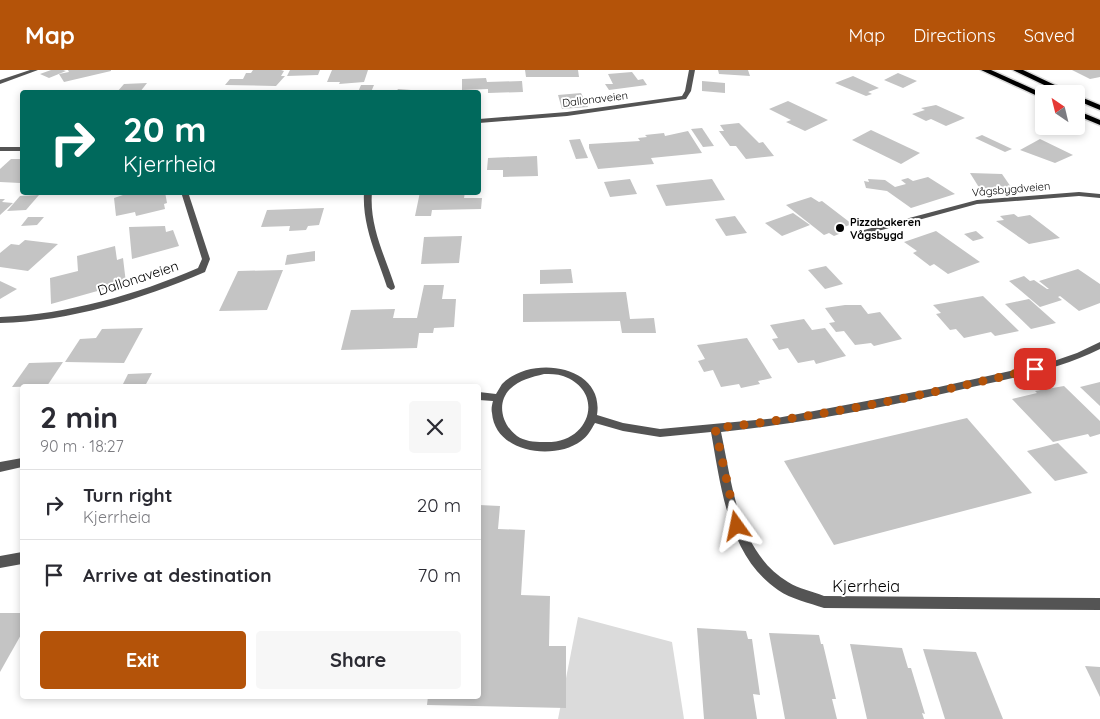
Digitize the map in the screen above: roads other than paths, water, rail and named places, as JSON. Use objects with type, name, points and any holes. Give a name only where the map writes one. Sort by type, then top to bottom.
[{"type":"main road","points":[[985,70],[1035,93]]},
{"type":"main road","points":[[1018,70],[1050,85]]},
{"type":"main road","points":[[1085,101],[1100,108]]},
{"type":"main road","points":[[1085,116],[1100,123]]},
{"type":"street","points":[[0,82],[35,70]]},
{"type":"street","name":"Dallonaveien","points":[[481,121],[567,114],[684,98],[688,91],[692,70]]},
{"type":"street","points":[[0,149],[20,149]]},
{"type":"street","name":"Vågsbygdveien","points":[[867,232],[977,202],[1079,194],[1100,196]]},
{"type":"street","name":"Dallonaveien","points":[[0,320],[23,321],[55,316],[176,282],[202,270],[206,259],[185,195]]},
{"type":"street","points":[[368,195],[366,204],[371,224],[392,287]]},
{"type":"street","points":[[593,418],[623,427],[660,433],[777,422],[930,393],[1052,365],[1080,355],[1100,345]]},
{"type":"street","points":[[558,371],[572,376],[583,384],[591,394],[594,406],[593,418],[587,430],[575,440],[559,446],[541,448],[524,444],[509,436],[499,425],[495,412],[497,398],[504,386],[516,377],[529,372],[558,371]]},
{"type":"street","points":[[481,396],[497,398]]},
{"type":"street","name":"Kjerrheia","points":[[715,428],[737,526],[754,558],[782,586],[824,602],[1100,604]]},
{"type":"street","points":[[0,467],[20,463]]},
{"type":"street","points":[[0,562],[20,558]]},
{"type":"place","name":"Pizzabakeren Vågsbygd","points":[[840,228]]}]
